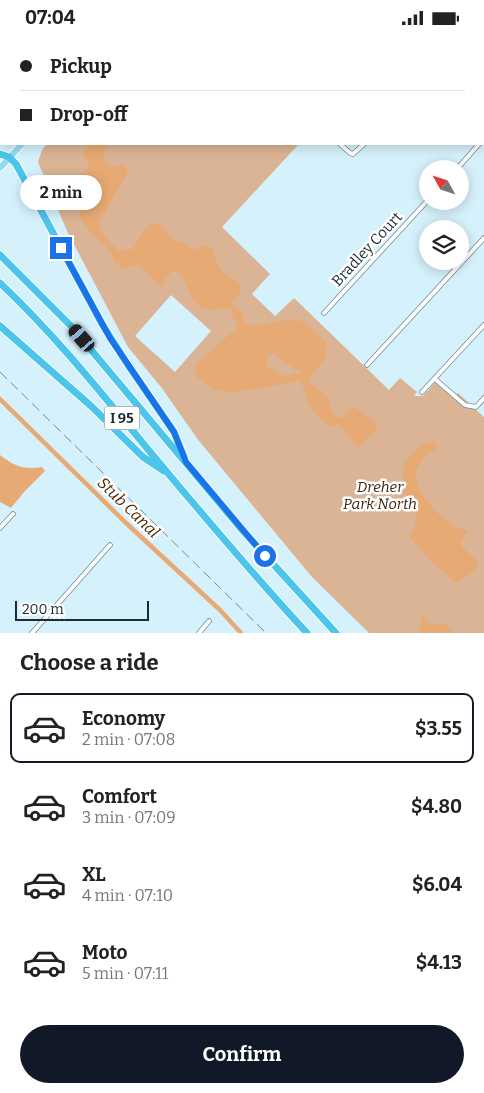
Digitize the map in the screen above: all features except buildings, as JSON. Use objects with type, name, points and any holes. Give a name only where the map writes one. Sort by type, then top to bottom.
[{"type":"highway","points":[[0,155],[9,157],[17,166],[110,338],[174,432],[186,462]]},
{"type":"highway","name":"I 95","points":[[0,255],[71,326],[259,550],[336,633]]},
{"type":"highway","name":"I 95","points":[[0,283],[35,317],[79,366],[230,547],[308,633]]},
{"type":"highway","points":[[0,327],[90,406],[143,457],[170,475]]},
{"type":"main road","points":[[0,168],[21,145]]},
{"type":"street","points":[[341,145],[350,153],[356,152],[363,145]]},
{"type":"street","points":[[465,160],[479,145]]},
{"type":"street","name":"Bradley Court","points":[[324,313],[419,210]]},
{"type":"street","points":[[367,365],[484,238]]},
{"type":"street","points":[[422,392],[484,325]]},
{"type":"street","points":[[435,379],[468,406],[476,407],[484,398]]},
{"type":"street","points":[[0,528],[12,514]]},
{"type":"street","points":[[32,633],[110,545]]},
{"type":"street","points":[[198,633],[209,621]]},
{"type":"green space","name":"Dreher Park North","points":[[46,145],[298,145],[222,227],[270,274],[252,294],[275,316],[294,298],[389,390],[400,378],[417,392],[414,396],[423,396],[438,379],[456,394],[458,393],[484,417],[484,633],[369,633],[312,577],[199,441],[161,387],[128,347],[67,231],[38,162],[42,150]],"holes":[[[171,295],[211,331],[175,372],[135,336]]]},
{"type":"shaded area","points":[[89,145],[108,145],[104,151],[105,161],[113,167],[122,165],[127,169],[127,174],[99,222],[104,234],[119,251],[133,249],[147,227],[155,223],[162,226],[170,238],[187,244],[190,249],[197,249],[207,245],[213,249],[221,270],[241,285],[239,295],[232,301],[232,304],[243,313],[244,323],[259,325],[290,319],[310,326],[327,343],[325,359],[309,377],[311,382],[327,397],[331,410],[338,418],[341,418],[354,407],[373,420],[377,429],[358,448],[340,426],[337,424],[332,427],[316,414],[308,401],[300,381],[236,392],[214,390],[196,376],[197,363],[236,329],[237,322],[233,318],[231,309],[210,310],[199,306],[191,296],[181,274],[172,271],[165,279],[164,286],[162,287],[145,270],[137,265],[124,269],[114,262],[111,252],[86,227],[73,197],[72,187],[74,178],[88,168],[88,162],[83,152]],"holes":[[[274,353],[287,364],[300,371],[298,374],[294,373],[290,376],[282,375],[267,367],[266,364],[270,354]]]},
{"type":"shaded area","points":[[436,441],[437,449],[426,454],[415,473],[419,490],[435,511],[451,525],[468,531],[461,542],[462,547],[478,561],[473,572],[456,583],[429,559],[409,536],[416,522],[416,517],[404,489],[404,463],[421,445]]},
{"type":"shaded area","points":[[0,455],[19,466],[30,468],[42,467],[45,471],[11,508],[0,502]]},
{"type":"shaded area","points":[[423,616],[435,625],[441,623],[447,625],[453,633],[420,633],[419,627],[422,623],[420,617]]},
{"type":"waterway","name":"Stub Canal","points":[[0,399],[126,523],[220,610],[241,633]]},
{"type":"railway","points":[[0,372],[266,633]]},
{"type":"route","points":[[61,248],[110,338],[174,432],[186,462],[265,556]]}]
